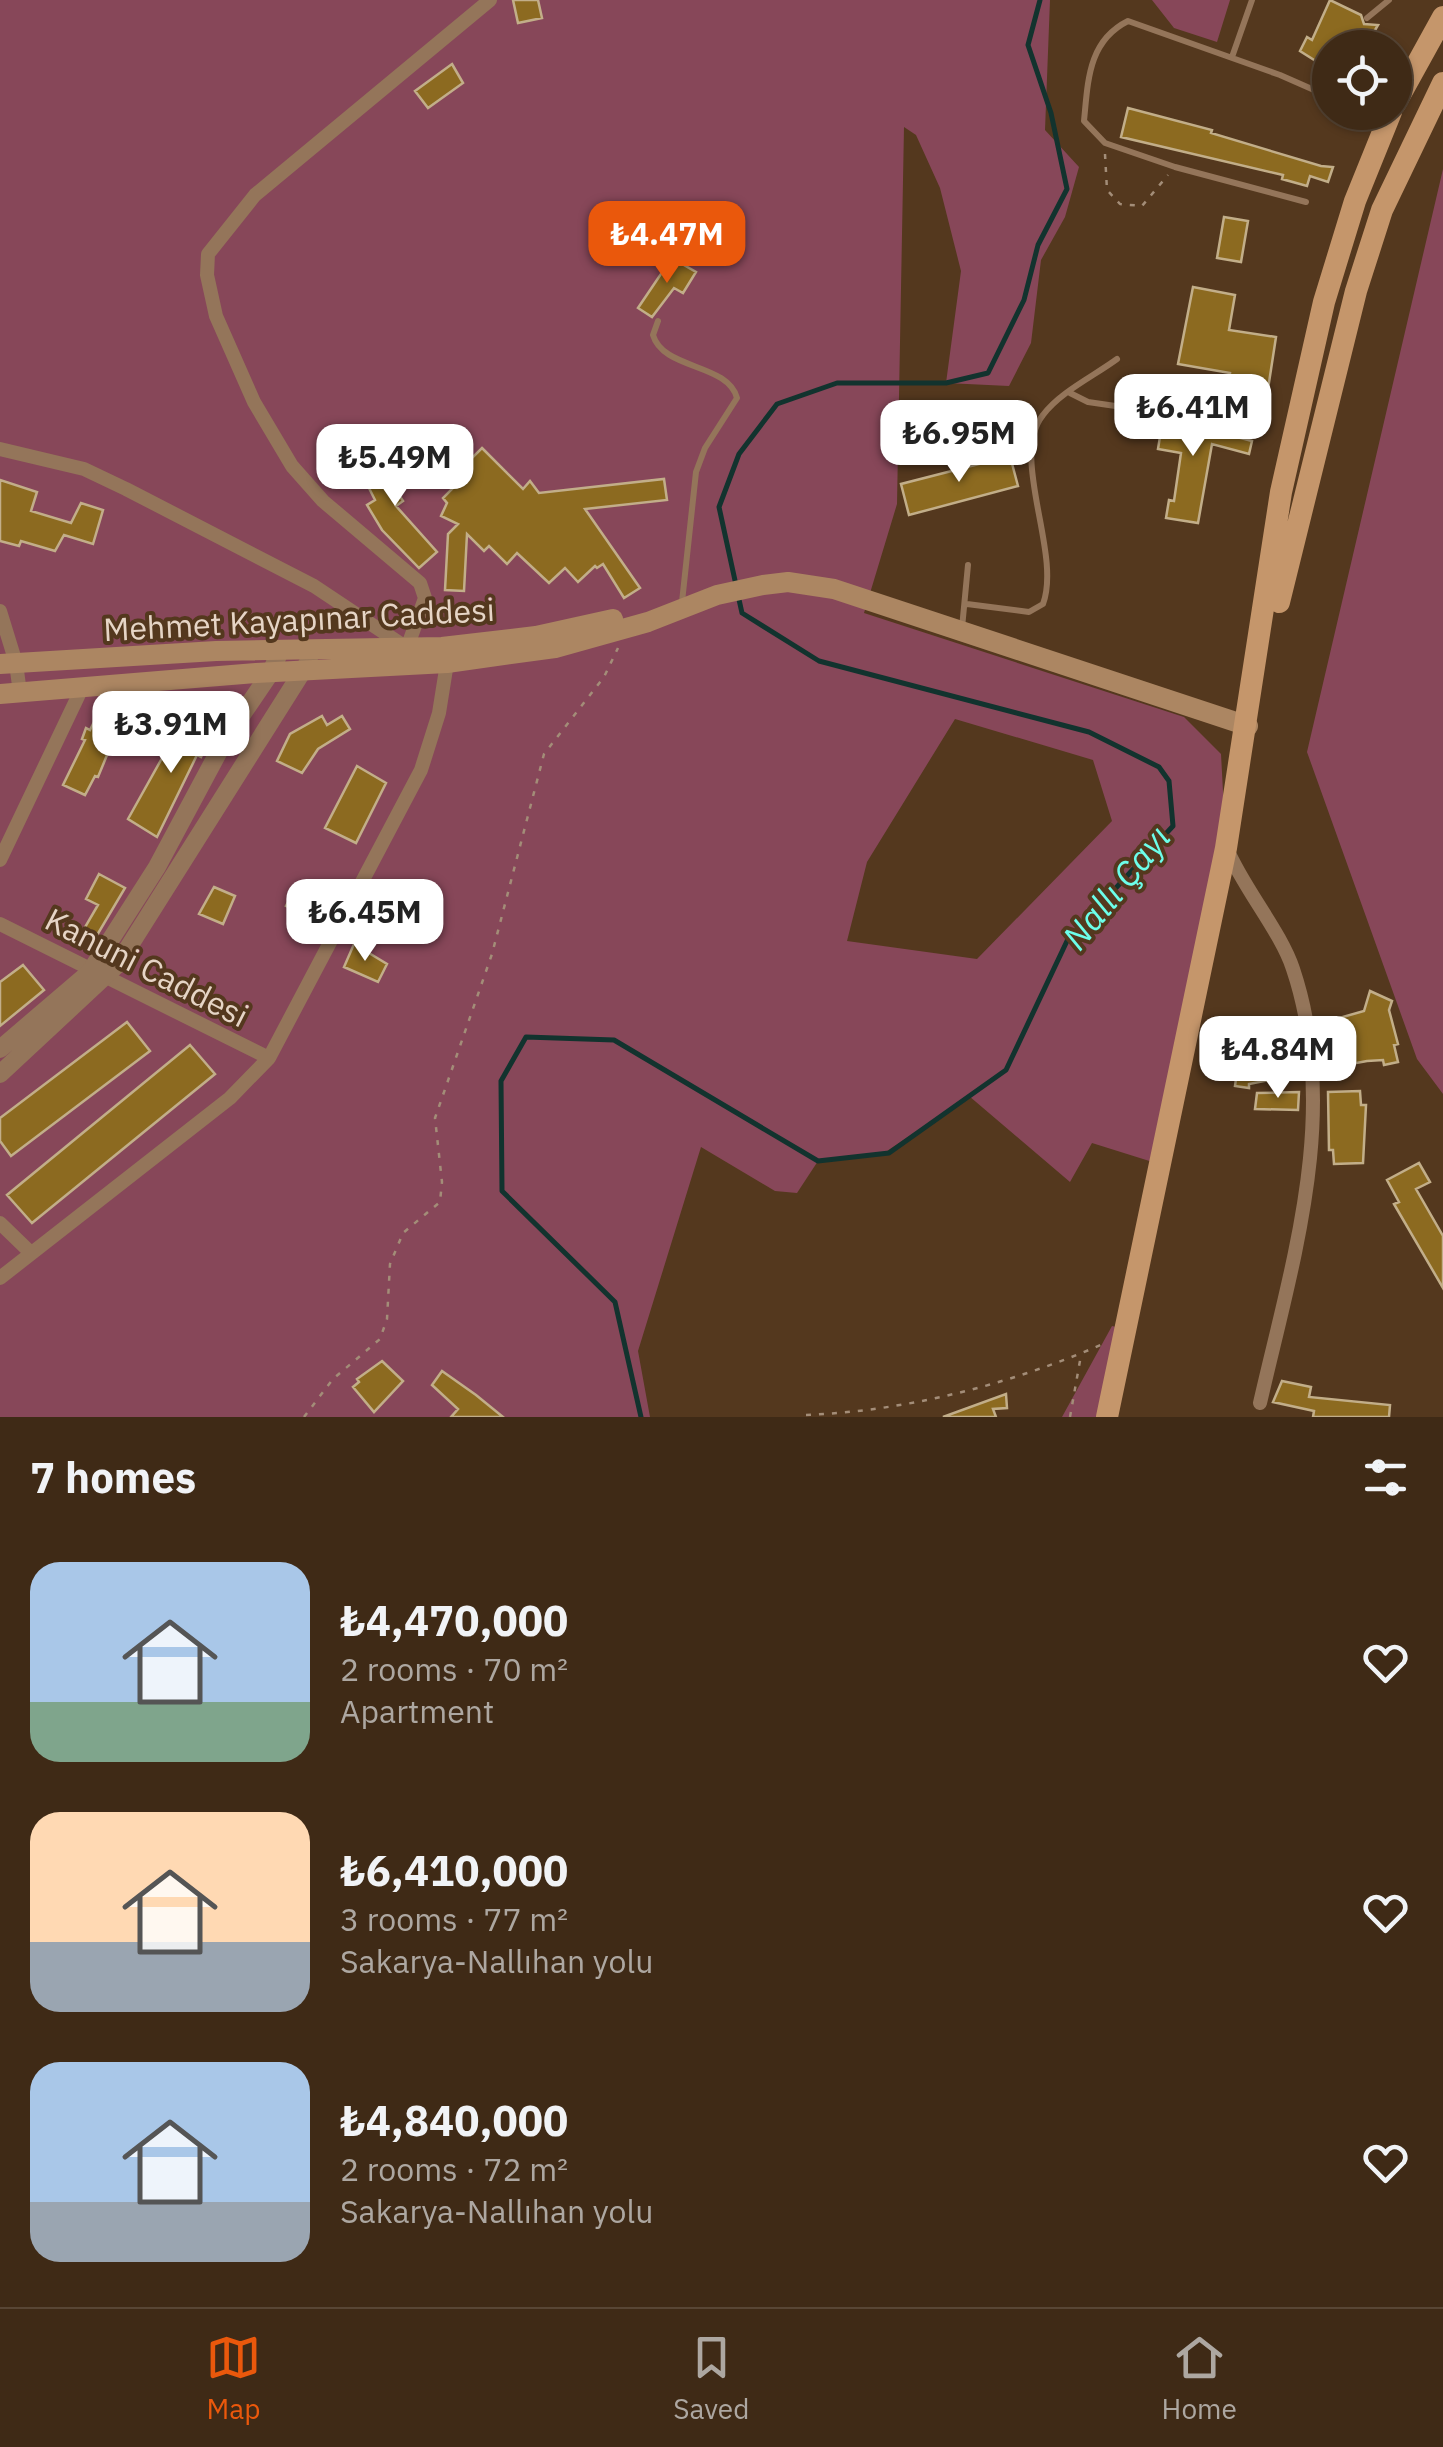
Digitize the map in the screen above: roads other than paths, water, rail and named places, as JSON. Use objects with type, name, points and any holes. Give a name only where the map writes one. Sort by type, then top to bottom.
[{"type":"main road","points":[[1412,74],[1443,17]]},
{"type":"main road","points":[[1248,726],[1356,291],[1382,210],[1443,83]]},
{"type":"main road","points":[[1107,1417],[1226,848],[1248,726],[1281,492],[1320,321],[1356,201],[1384,130]]},
{"type":"main road","points":[[310,660],[447,662],[554,648],[717,595],[788,582],[834,589],[1248,726]]},
{"type":"main road","name":"Mehmet Kayapınar Caddesi","points":[[10,693],[271,672],[310,660],[536,636],[717,595]]},
{"type":"main road","name":"Mehmet Kayapınar Caddesi","points":[[8,663],[280,651],[310,660]]},
{"type":"street","points":[[0,448],[84,470],[126,489],[314,586],[408,648],[424,598],[420,584],[322,501],[292,466],[254,402],[216,316],[207,275],[208,254],[255,196],[490,0]]},
{"type":"street","points":[[0,611],[10,693]]},
{"type":"street","points":[[0,1074],[97,976],[226,738],[271,672],[280,651]]},
{"type":"street","points":[[0,1049],[128,950],[310,660]]},
{"type":"street","points":[[0,1278],[230,1098],[269,1058],[421,770],[439,713],[447,662]]},
{"type":"street","points":[[0,860],[82,688]]},
{"type":"street","points":[[1226,848],[1240,879],[1292,964],[1309,1038],[1313,1102],[1308,1189],[1260,1403]]},
{"type":"street","name":"Kanuni Caddesi","points":[[0,924],[97,976],[269,1058]]},
{"type":"street","points":[[0,1223],[31,1253]]},
{"type":"lane","points":[[1232,57],[1252,0]]},
{"type":"lane","points":[[1367,18],[1389,0]]},
{"type":"lane","points":[[1306,202],[1174,168],[1105,142],[1084,120],[1089,73],[1100,44],[1128,21],[1312,90]]},
{"type":"lane","points":[[658,321],[653,335],[660,349],[731,385],[737,398],[705,448],[696,472],[682,603]]},
{"type":"lane","points":[[967,604],[1028,612],[1043,604],[1045,552],[1035,491],[1033,436],[1046,410],[1117,359]]},
{"type":"lane","points":[[1070,392],[1088,402],[1136,409]]},
{"type":"lane","points":[[961,632],[967,604],[968,565]]},
{"type":"waterway","name":"Nallı Çayı","points":[[736,585],[719,507],[739,454],[777,404],[837,383],[946,383],[988,373],[1024,300],[1038,245],[1067,189],[1051,113],[1028,45],[1040,0]]},
{"type":"waterway","name":"Nallı Çayı","points":[[641,1417],[615,1302],[502,1191],[501,1081],[526,1037],[614,1040],[818,1161],[889,1153],[1006,1070],[1067,941],[1173,826],[1169,781],[1159,767],[1089,732],[819,661],[742,613],[738,595]]}]
